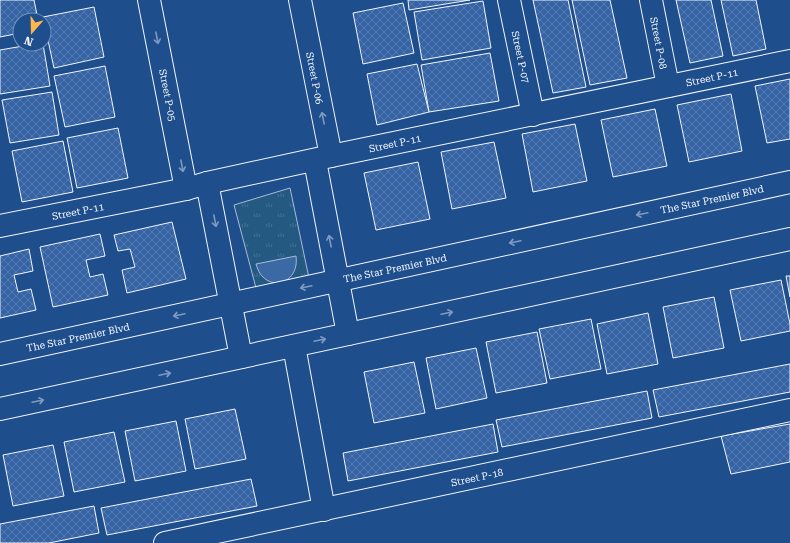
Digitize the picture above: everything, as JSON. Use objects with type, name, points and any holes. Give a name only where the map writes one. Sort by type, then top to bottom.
[{"type":"street","name":"Street P-05","points":[[149,0],[186,189]]},
{"type":"street","name":"Street P-06","points":[[300,0],[323,159],[338,280],[348,334]]},
{"type":"street","name":"Street P-07","points":[[509,0],[533,115]]},
{"type":"street","name":"Street P-08","points":[[651,0],[668,86]]},
{"type":"street","name":"Street P-11","points":[[0,226],[186,189],[207,183],[790,61]]},
{"type":"street","name":"The Star Premier Blvd","points":[[0,354],[790,182]]},
{"type":"street","points":[[207,183],[241,357]]},
{"type":"street","points":[[0,409],[790,239]]},
{"type":"street","points":[[294,346],[324,510]]},
{"type":"street","name":"Street P-18","points":[[165,543],[790,410]]},
{"type":"green space","points":[[290,188],[309,278],[256,288],[234,205]]},
{"type":"shaded area","points":[[296,256],[296,266],[293,274],[287,280],[280,282],[273,283],[266,280],[260,274],[256,264]]},
{"type":"building","points":[[0,0],[34,0],[36,12],[12,12],[12,35],[0,37]]},
{"type":"building","points":[[408,0],[470,0],[409,10]]},
{"type":"building","points":[[533,0],[568,0],[586,87],[553,93]]},
{"type":"building","points":[[572,0],[610,0],[627,78],[590,85]]},
{"type":"building","points":[[676,0],[711,0],[723,56],[690,63]]},
{"type":"building","points":[[721,0],[756,0],[766,49],[733,56]]},
{"type":"building","points":[[483,1],[491,48],[422,60],[414,12]]},
{"type":"building","points":[[403,3],[414,53],[363,64],[353,13]]},
{"type":"building","points":[[94,7],[104,57],[54,68],[51,52],[52,52],[52,15]]},
{"type":"building","points":[[12,48],[12,52],[44,52],[50,86],[0,94],[0,50]]},
{"type":"building","points":[[490,53],[499,101],[429,112],[421,65]]},
{"type":"building","points":[[417,64],[429,112],[377,125],[367,74]]},
{"type":"building","points":[[105,66],[115,117],[65,127],[54,76]]},
{"type":"building","points":[[790,79],[790,139],[767,143],[755,86]]},
{"type":"building","points":[[52,92],[59,135],[10,143],[2,100]]},
{"type":"building","points":[[731,94],[742,151],[689,162],[677,105]]},
{"type":"building","points":[[655,109],[667,166],[613,177],[601,120]]},
{"type":"building","points":[[575,124],[587,181],[533,192],[522,134]]},
{"type":"building","points":[[118,128],[128,178],[77,188],[67,138]]},
{"type":"building","points":[[63,141],[73,192],[22,202],[12,151]]},
{"type":"building","points":[[494,142],[506,198],[452,209],[441,152]]},
{"type":"building","points":[[418,162],[430,219],[376,230],[364,173]]},
{"type":"building","points":[[172,222],[186,279],[127,293],[122,270],[135,267],[130,249],[118,251],[114,235]]},
{"type":"building","points":[[100,234],[105,256],[86,260],[90,277],[103,274],[108,295],[53,307],[40,247]]},
{"type":"building","points":[[29,249],[33,271],[14,275],[18,292],[31,289],[36,310],[0,318],[0,256]]},
{"type":"building","points":[[786,276],[790,276],[790,297]]},
{"type":"building","points":[[781,280],[790,324],[790,331],[741,341],[730,290]]},
{"type":"building","points":[[714,297],[724,348],[673,358],[663,307]]},
{"type":"building","points":[[648,313],[658,364],[607,374],[597,324]]},
{"type":"building","points":[[591,319],[601,369],[550,379],[539,329]]},
{"type":"building","points":[[537,332],[547,383],[496,393],[486,342]]},
{"type":"building","points":[[476,348],[487,398],[436,409],[426,358]]},
{"type":"building","points":[[414,362],[425,413],[374,423],[364,372]]},
{"type":"building","points":[[790,364],[790,392],[659,417],[653,390]]},
{"type":"building","points":[[647,391],[652,418],[502,447],[496,420]]},
{"type":"building","points":[[235,409],[246,459],[195,469],[185,419]]},
{"type":"building","points":[[176,421],[186,471],[135,481],[125,431]]},
{"type":"building","points":[[493,424],[498,452],[348,481],[343,453]]},
{"type":"building","points":[[790,424],[790,462],[731,474],[721,436]]},
{"type":"building","points":[[114,432],[125,482],[74,492],[64,442]]},
{"type":"building","points":[[53,445],[64,496],[13,506],[3,455]]},
{"type":"building","points":[[251,479],[257,506],[107,535],[101,508]]},
{"type":"building","points":[[94,506],[99,533],[49,543],[0,543],[0,524]]}]
